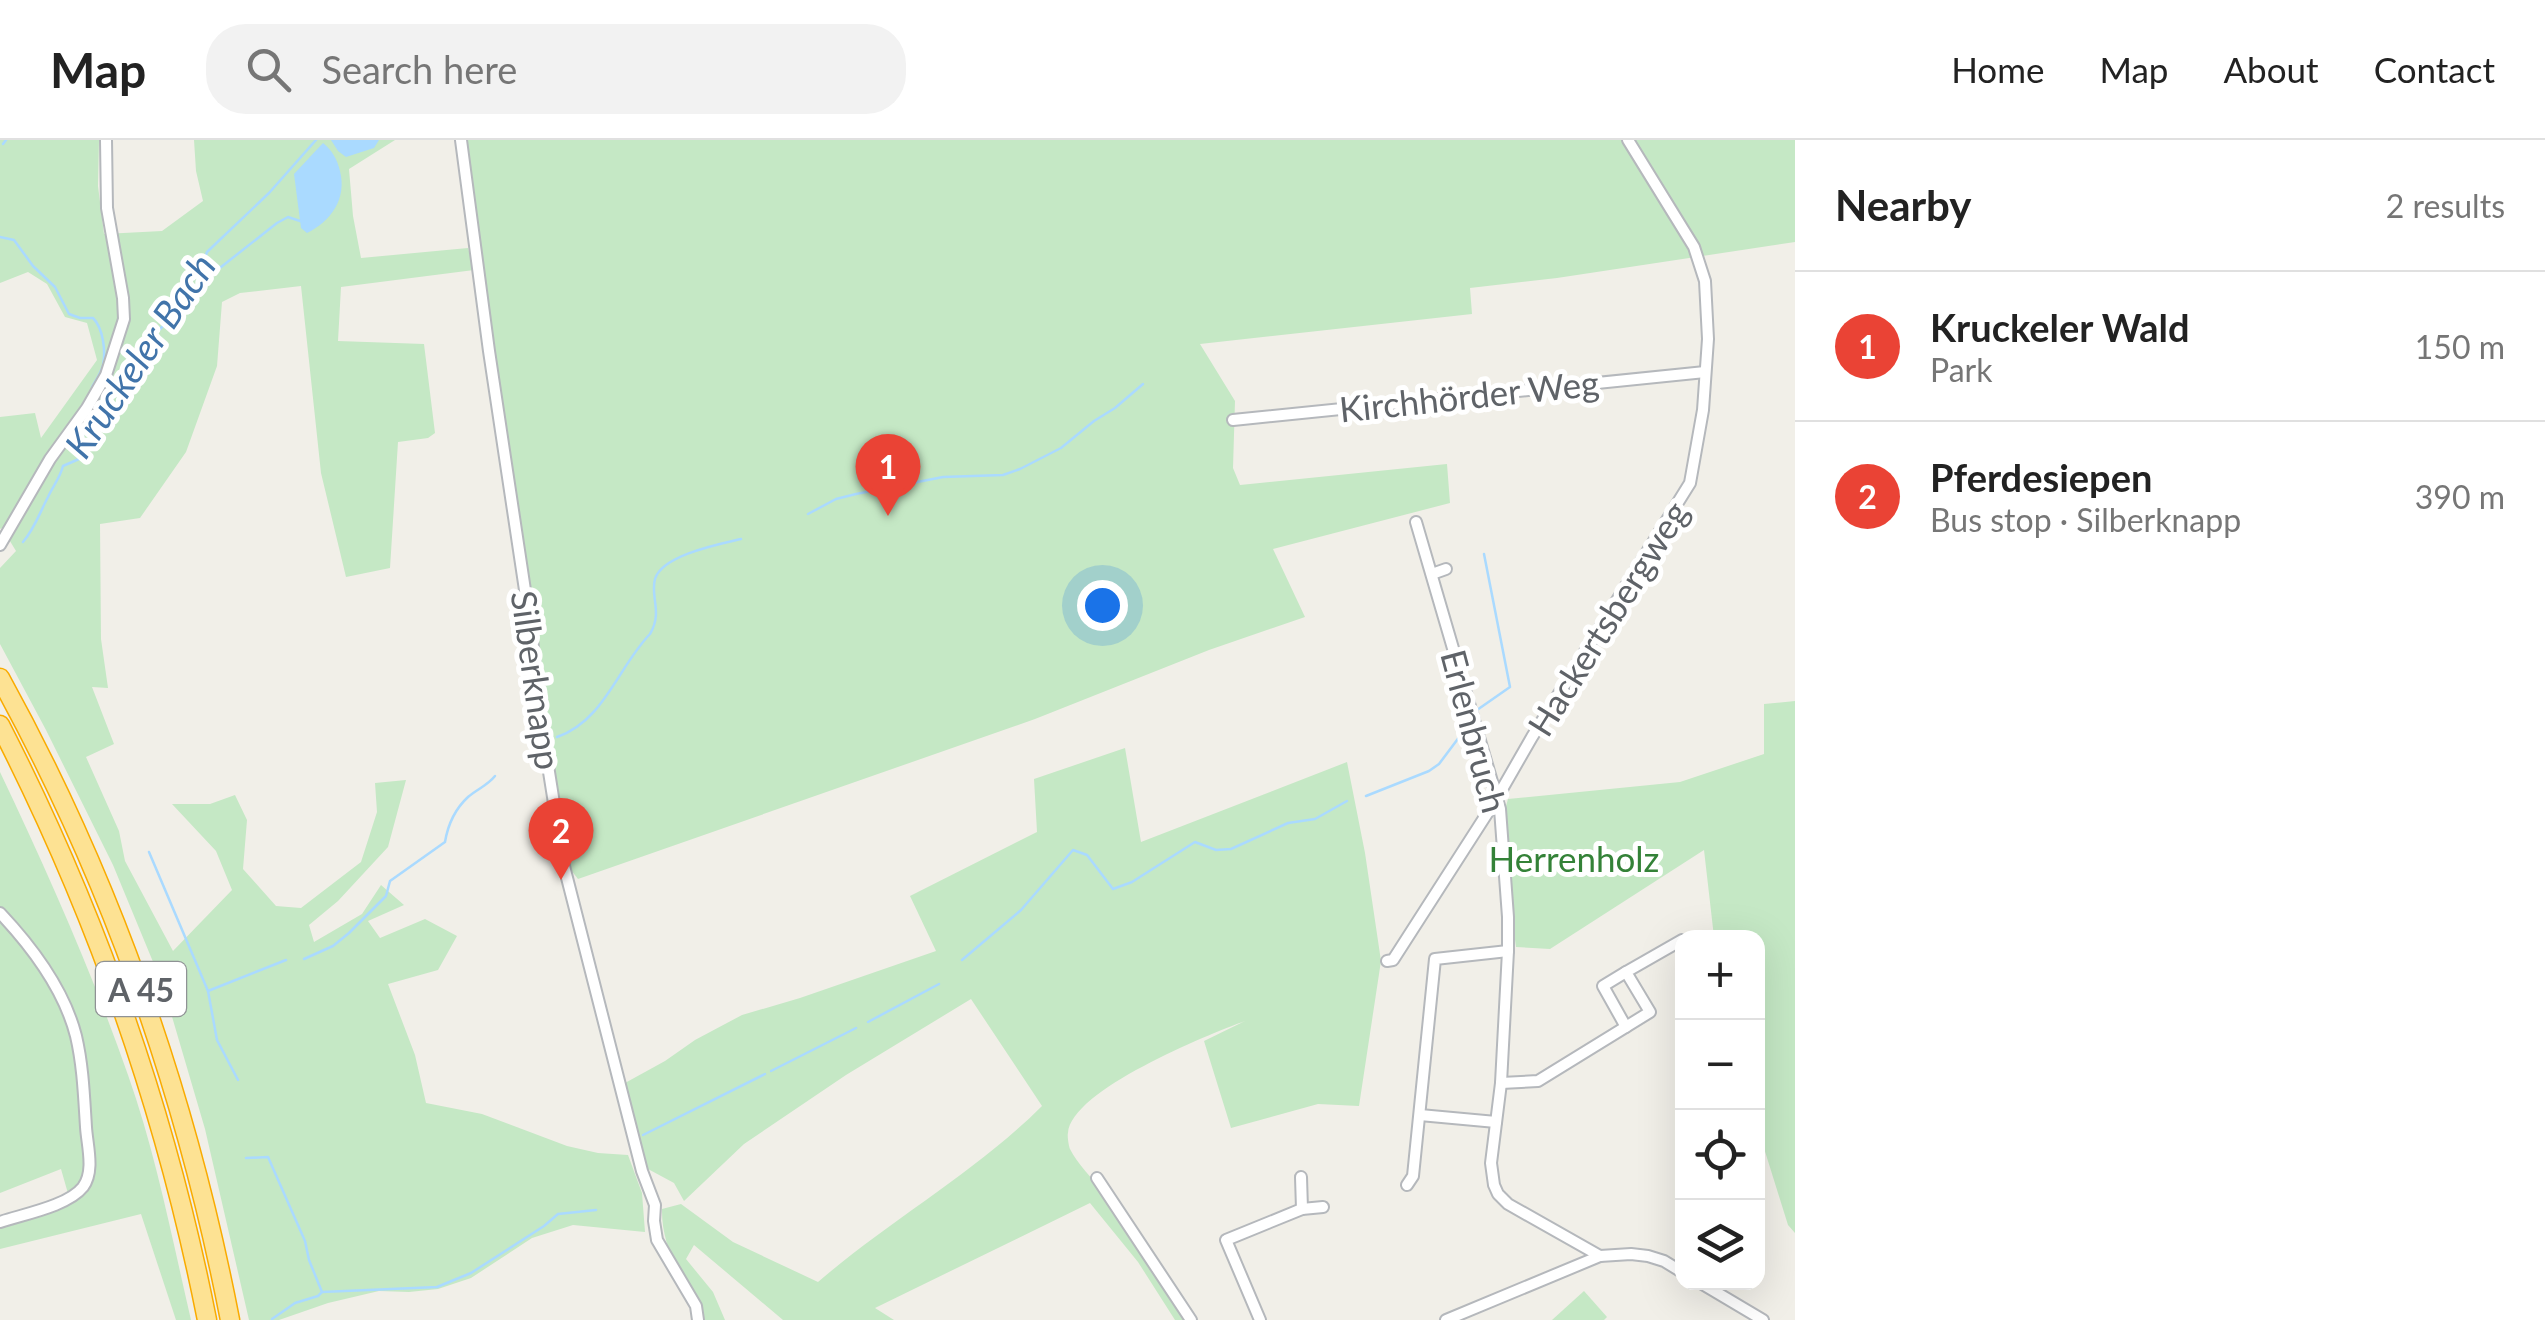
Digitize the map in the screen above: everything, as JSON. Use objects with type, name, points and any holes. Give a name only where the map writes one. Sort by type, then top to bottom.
[{"type":"highway","name":"A 45","points":[[0,678],[70,813],[136,974],[188,1132],[230,1320]]},
{"type":"highway","name":"A 45","points":[[0,725],[66,862],[134,1036],[170,1160],[207,1320]]},
{"type":"street","points":[[0,544],[30,490],[106,375],[124,319],[107,208],[106,140]]},
{"type":"street","name":"Silberknapp","points":[[461,140],[542,728],[567,880],[642,1170],[655,1205],[657,1240],[696,1306],[698,1320]]},
{"type":"street","name":"Hackertsbergweg","points":[[1390,960],[1498,798],[1690,484],[1706,372],[1705,281],[1694,247],[1628,140]]},
{"type":"street","name":"Kirchhörder Weg","points":[[1233,420],[1706,372]]},
{"type":"street","name":"Erlenbruch","points":[[1416,522],[1498,798],[1508,951],[1491,1163],[1494,1185],[1508,1204],[1600,1256]]},
{"type":"street","points":[[1432,574],[1446,569]]},
{"type":"street","points":[[0,914],[34,952],[76,1034],[83,1074],[89,1172],[86,1184],[72,1198],[0,1222]]},
{"type":"street","points":[[1626,1027],[1604,986],[1675,944]]},
{"type":"street","points":[[1407,1186],[1413,1176],[1435,959],[1508,951]]},
{"type":"street","points":[[1500,1083],[1538,1081],[1650,1012],[1626,972]]},
{"type":"street","points":[[1420,1115],[1496,1122]]},
{"type":"street","points":[[1302,1177],[1302,1209]]},
{"type":"street","points":[[1098,1178],[1191,1320]]},
{"type":"street","points":[[1260,1320],[1226,1240],[1302,1209],[1323,1207]]},
{"type":"street","points":[[1446,1320],[1600,1256],[1648,1256],[1675,1268]]},
{"type":"street","points":[[1713,1290],[1763,1320]]},
{"type":"green space","points":[[0,140],[99,140],[98,186],[104,234],[162,231],[203,201],[194,140],[395,140],[349,169],[361,258],[468,248],[474,270],[341,287],[338,341],[424,344],[435,433],[428,438],[398,442],[390,568],[346,577],[321,473],[301,286],[240,293],[222,302],[217,366],[186,452],[140,518],[100,524],[101,639],[108,688],[92,687],[114,744],[86,757],[119,831],[125,861],[173,951],[232,890],[216,851],[172,804],[210,804],[235,795],[247,820],[243,869],[276,906],[301,908],[361,862],[377,812],[375,783],[406,780],[388,847],[338,901],[309,925],[314,942],[362,914],[381,885],[404,905],[368,921],[380,938],[425,919],[457,936],[438,970],[388,984],[415,1055],[426,1103],[482,1114],[567,1146],[628,1155],[642,1193],[645,1232],[573,1225],[532,1238],[471,1278],[438,1289],[379,1291],[279,1320],[249,1320],[205,1129],[163,986],[113,865],[0,644],[0,568],[16,551],[0,529],[0,417],[35,413],[41,438],[97,360],[87,323],[65,317],[47,284],[28,272],[0,283]]},
{"type":"green space","points":[[465,140],[1795,140],[1795,242],[1470,288],[1472,314],[1200,344],[1235,401],[1233,468],[1240,485],[1447,464],[1450,503],[1273,549],[1305,617],[1209,650],[1035,719],[578,879],[568,870]]},
{"type":"green space","name":"Herrenholz","points":[[1795,701],[1795,1233],[1788,1225],[1765,1151],[1765,930],[1713,930],[1704,850],[1550,949],[1516,947],[1512,917],[1508,799],[1680,782],[1764,754],[1764,704]]},
{"type":"green space","points":[[1125,748],[1141,842],[1347,762],[1381,961],[1359,1106],[1318,1104],[1231,1128],[1204,1041],[1245,1021],[1143,1066],[1115,1082],[1075,1116],[1068,1134],[1073,1155],[1188,1320],[1175,1320],[1138,1262],[1090,1203],[875,1308],[894,1320],[783,1320],[694,1245],[686,1259],[713,1292],[725,1320],[702,1320],[670,1252],[662,1209],[681,1204],[733,1242],[818,1282],[989,1153],[1042,1106],[971,999],[846,1075],[744,1144],[684,1201],[674,1183],[648,1169],[625,1083],[742,1015],[936,951],[910,896],[1037,832],[1034,779]]},
{"type":"green space","points":[[0,772],[68,922],[128,1075],[155,1166],[191,1320],[176,1320],[141,1214],[0,1249],[0,1227],[71,1204],[61,1169],[0,1193]]},
{"type":"green space","points":[[1584,1291],[1607,1317],[1604,1320],[1552,1320]]},
{"type":"water","points":[[331,140],[379,140],[374,148],[346,157]]},
{"type":"water","points":[[323,143],[337,163],[341,191],[330,215],[307,233],[301,228],[294,174]]},
{"type":"waterway","points":[[3,144],[6,140]]},
{"type":"waterway","name":"Kruckeler Bach","points":[[23,542],[63,466],[79,459],[80,437],[91,429],[105,396],[123,373],[124,364],[174,315],[185,295],[183,287],[207,252],[269,193],[316,140]]},
{"type":"waterway","points":[[188,293],[277,223],[288,217],[300,221]]},
{"type":"waterway","points":[[0,237],[14,240],[55,287],[69,314],[96,322],[103,340],[104,359],[92,387]]},
{"type":"waterway","points":[[808,514],[836,499],[856,494],[943,477],[1003,475],[1020,469],[1061,448],[1143,384]]},
{"type":"waterway","points":[[557,737],[587,719],[599,706],[650,634],[656,619],[655,579],[660,571],[680,557],[741,539]]},
{"type":"waterway","points":[[1477,710],[1510,687],[1484,554]]},
{"type":"waterway","points":[[1366,796],[1429,771],[1439,764],[1469,724]]},
{"type":"waterway","points":[[304,959],[333,946],[349,933],[386,896],[390,881],[445,842],[459,807],[495,776]]},
{"type":"waterway","points":[[962,960],[1021,910],[1073,850],[1087,855],[1113,889],[1132,882],[1195,842],[1216,850],[1231,849],[1288,823],[1315,819],[1347,801]]},
{"type":"waterway","name":"Kruckeler Bach","points":[[149,852],[208,991],[217,1040],[238,1080]]},
{"type":"waterway","points":[[208,991],[286,960]]},
{"type":"waterway","points":[[868,1022],[939,984]]},
{"type":"waterway","points":[[771,1071],[856,1028]]},
{"type":"waterway","points":[[643,1135],[765,1074]]},
{"type":"waterway","name":"Kruckeler Bach","points":[[246,1158],[268,1157],[305,1241],[322,1292],[295,1303],[272,1319]]},
{"type":"waterway","points":[[322,1292],[437,1287],[471,1273],[558,1214],[596,1210]]},
{"type":"place","name":"Kruckeler Wald","points":[[888,516]]},
{"type":"place","name":"Pferdesiepen","points":[[561,880]]}]
